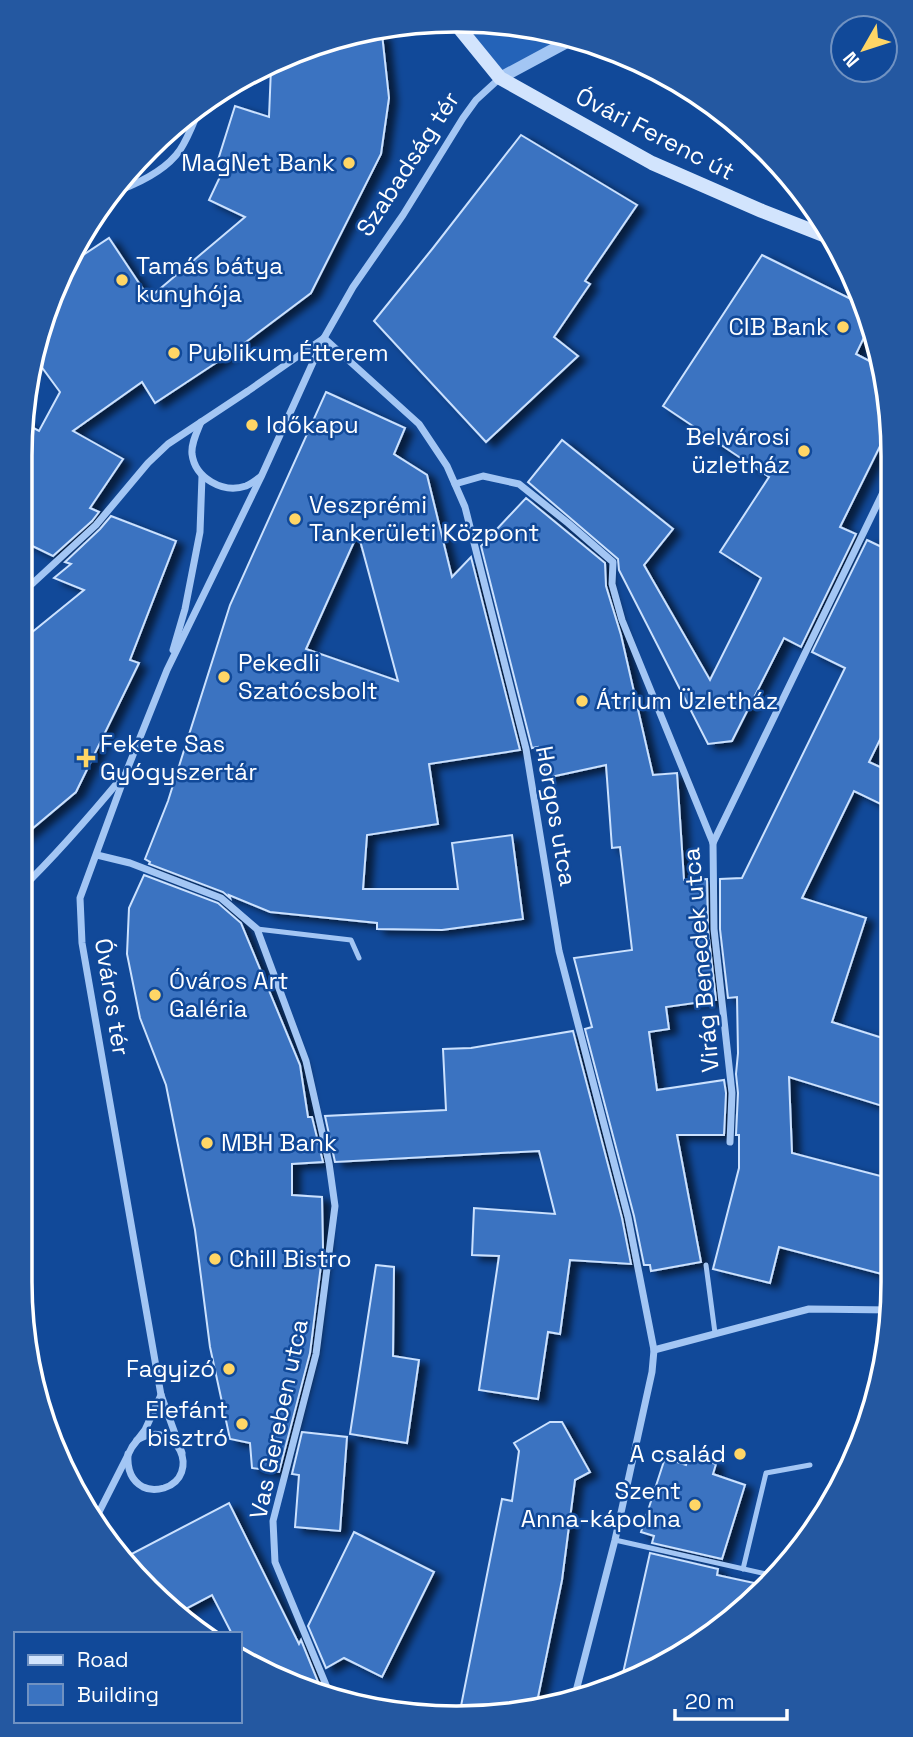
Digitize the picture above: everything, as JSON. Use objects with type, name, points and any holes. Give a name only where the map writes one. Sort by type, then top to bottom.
[{"type":"main road","points":[[463,32],[500,78]]},
{"type":"main road","name":"Óvári Ferenc út","points":[[500,78],[652,163],[819,234]]},
{"type":"street","points":[[500,78],[561,45]]},
{"type":"street","name":"Szabadság tér","points":[[167,670],[261,477],[324,338],[353,287],[403,215],[463,118],[476,100],[500,78]]},
{"type":"street","points":[[127,188],[160,169],[178,153],[193,123]]},
{"type":"street","name":"Szabadság tér","points":[[32,584],[96,525],[148,463],[168,444],[324,338]]},
{"type":"street","name":"Horgos utca","points":[[324,338],[419,424],[447,466],[465,507],[526,749],[559,951],[628,1217],[654,1350],[652,1372],[615,1541],[577,1688]]},
{"type":"street","points":[[167,670],[185,609],[200,532],[202,476],[192,454],[201,421]]},
{"type":"street","points":[[202,476],[231,488],[246,486],[261,477]]},
{"type":"street","name":"Virág Benedek utca","points":[[454,484],[483,477],[519,484],[612,562],[612,584],[622,620],[713,843],[714,929],[732,1093],[730,1142]]},
{"type":"street","points":[[713,843],[881,497]]},
{"type":"street","name":"Óváros tér","points":[[167,670],[80,898],[82,943],[161,1395],[182,1453]]},
{"type":"street","points":[[32,878],[74,834],[127,770]]},
{"type":"street","name":"Vas Gereben utca","points":[[97,855],[130,863],[221,898],[257,929],[306,1061],[329,1163],[335,1206],[316,1354],[273,1521],[275,1562],[326,1685]]},
{"type":"street","points":[[654,1350],[809,1309],[881,1310]]},
{"type":"street","points":[[99,1511],[128,1454],[145,1430],[161,1395]]},
{"type":"street","points":[[128,1454],[129,1472],[141,1486],[150,1490],[160,1489],[177,1480],[183,1462],[177,1444],[170,1438],[153,1434],[137,1440]]},
{"type":"lane","points":[[257,929],[351,940],[359,958]]},
{"type":"lane","points":[[706,1265],[715,1333]]},
{"type":"lane","points":[[743,1569],[766,1473],[810,1465]]},
{"type":"lane","points":[[615,1541],[764,1574]]},
{"type":"shaded area","points":[[463,32],[512,35],[561,45],[500,78]]},
{"type":"building","points":[[382,38],[389,98],[381,154],[311,293],[234,351],[155,403],[142,382],[73,431],[123,459],[90,508],[99,512],[92,521],[53,556],[32,546],[32,427],[39,431],[60,392],[42,367],[54,320],[82,256],[109,238],[149,298],[245,217],[209,200],[227,162],[218,160],[235,106],[269,117],[271,74],[320,54]]},
{"type":"building","points":[[521,135],[637,205],[585,281],[590,284],[554,337],[578,356],[486,442],[374,321]]},
{"type":"building","name":"Belvárosi üzletház","points":[[762,255],[851,299],[864,337],[856,354],[870,361],[873,374],[881,444],[840,527],[856,534],[801,647],[784,638],[732,741],[708,744],[619,570],[618,559],[528,482],[562,440],[673,529],[644,565],[710,680],[761,578],[720,552],[769,477],[663,406]]},
{"type":"building","points":[[326,392],[405,428],[394,454],[427,475],[452,577],[471,557],[520,750],[429,764],[438,824],[367,835],[363,889],[458,889],[452,843],[512,835],[523,919],[442,930],[377,929],[377,923],[270,912],[149,864],[145,859],[168,801],[230,605]],"holes":[[[358,533],[398,681],[306,649]]]},
{"type":"building","points":[[526,498],[605,563],[606,586],[621,635],[653,775],[677,773],[684,880],[707,879],[708,930],[716,1000],[666,1007],[669,1029],[649,1032],[657,1090],[724,1080],[724,1135],[677,1135],[701,1262],[651,1271],[650,1265],[644,1265],[634,1216],[585,1029],[592,1027],[574,958],[632,950],[620,847],[612,848],[606,765],[546,778],[538,747],[532,748],[481,546]]},
{"type":"building","points":[[111,516],[176,541],[130,660],[139,663],[76,792],[32,829],[32,632],[84,590],[54,578],[71,564],[65,562]]},
{"type":"building","points":[[867,540],[881,547],[881,737],[869,762],[881,767],[881,804],[854,791],[802,898],[866,918],[832,1022],[881,1038],[881,1106],[789,1077],[792,1153],[881,1176],[881,1274],[779,1247],[770,1283],[713,1269],[739,1168],[739,1135],[736,1135],[737,997],[728,998],[720,929],[720,879],[742,878],[845,668],[812,652]]},
{"type":"building","points":[[144,875],[218,903],[241,923],[300,1065],[308,1117],[312,1117],[323,1162],[292,1164],[292,1195],[322,1197],[323,1249],[310,1353],[279,1472],[252,1468],[250,1443],[230,1439],[210,1347],[195,1230],[166,1085],[140,1018],[127,954],[129,908]]},
{"type":"building","points":[[573,1031],[622,1218],[631,1264],[570,1260],[560,1334],[548,1332],[538,1399],[479,1390],[499,1256],[472,1255],[474,1208],[555,1214],[539,1151],[335,1162],[325,1116],[446,1110],[443,1049],[471,1048]]},
{"type":"building","points":[[376,1265],[394,1267],[393,1356],[419,1360],[407,1443],[350,1434]]},
{"type":"building","points":[[550,1422],[562,1422],[590,1472],[575,1480],[562,1580],[538,1697],[461,1706],[502,1499],[512,1501],[519,1451],[514,1443]]},
{"type":"building","points":[[302,1432],[347,1437],[340,1531],[295,1527],[299,1475],[292,1474]]},
{"type":"building","name":"Szent Anna-kápolna","points":[[689,1456],[716,1464],[713,1474],[745,1485],[722,1559],[652,1543],[654,1536],[641,1532],[665,1458],[686,1465]]},
{"type":"building","points":[[229,1503],[299,1644],[301,1640],[318,1682],[242,1648],[242,1632],[231,1632],[212,1595],[186,1609],[131,1554]]},
{"type":"building","points":[[354,1532],[434,1572],[382,1677],[344,1658],[326,1668],[308,1626]]},
{"type":"building","points":[[650,1553],[718,1569],[717,1575],[755,1583],[693,1634],[623,1671]]},
{"type":"place","name":"MagNet Bank","points":[[349,163]]},
{"type":"place","name":"Tamás bátya kunyhója","points":[[122,280]]},
{"type":"place","name":"CIB Bank","points":[[843,327]]},
{"type":"place","name":"Publikum Étterem","points":[[174,353]]},
{"type":"place","name":"Időkapu","points":[[252,425]]},
{"type":"place","name":"Belvárosi üzletház","points":[[804,451]]},
{"type":"place","name":"Veszprémi Tankerületi Központ","points":[[295,519]]},
{"type":"place","name":"Pekedli Szatócsbolt","points":[[224,677]]},
{"type":"place","name":"Átrium Üzletház","points":[[582,701]]},
{"type":"place","name":"Fekete Sas Gyógyszertár","points":[[86,758]]},
{"type":"place","name":"Óváros Art Galéria","points":[[155,995]]},
{"type":"place","name":"MBH Bank","points":[[207,1143]]},
{"type":"place","name":"Chill Bistro","points":[[215,1259]]},
{"type":"place","name":"Fagyizó","points":[[229,1369]]},
{"type":"place","name":"Elefánt bisztró","points":[[242,1424]]},
{"type":"place","name":"A család","points":[[740,1454]]},
{"type":"place","name":"Szent Anna-kápolna","points":[[695,1505]]}]
